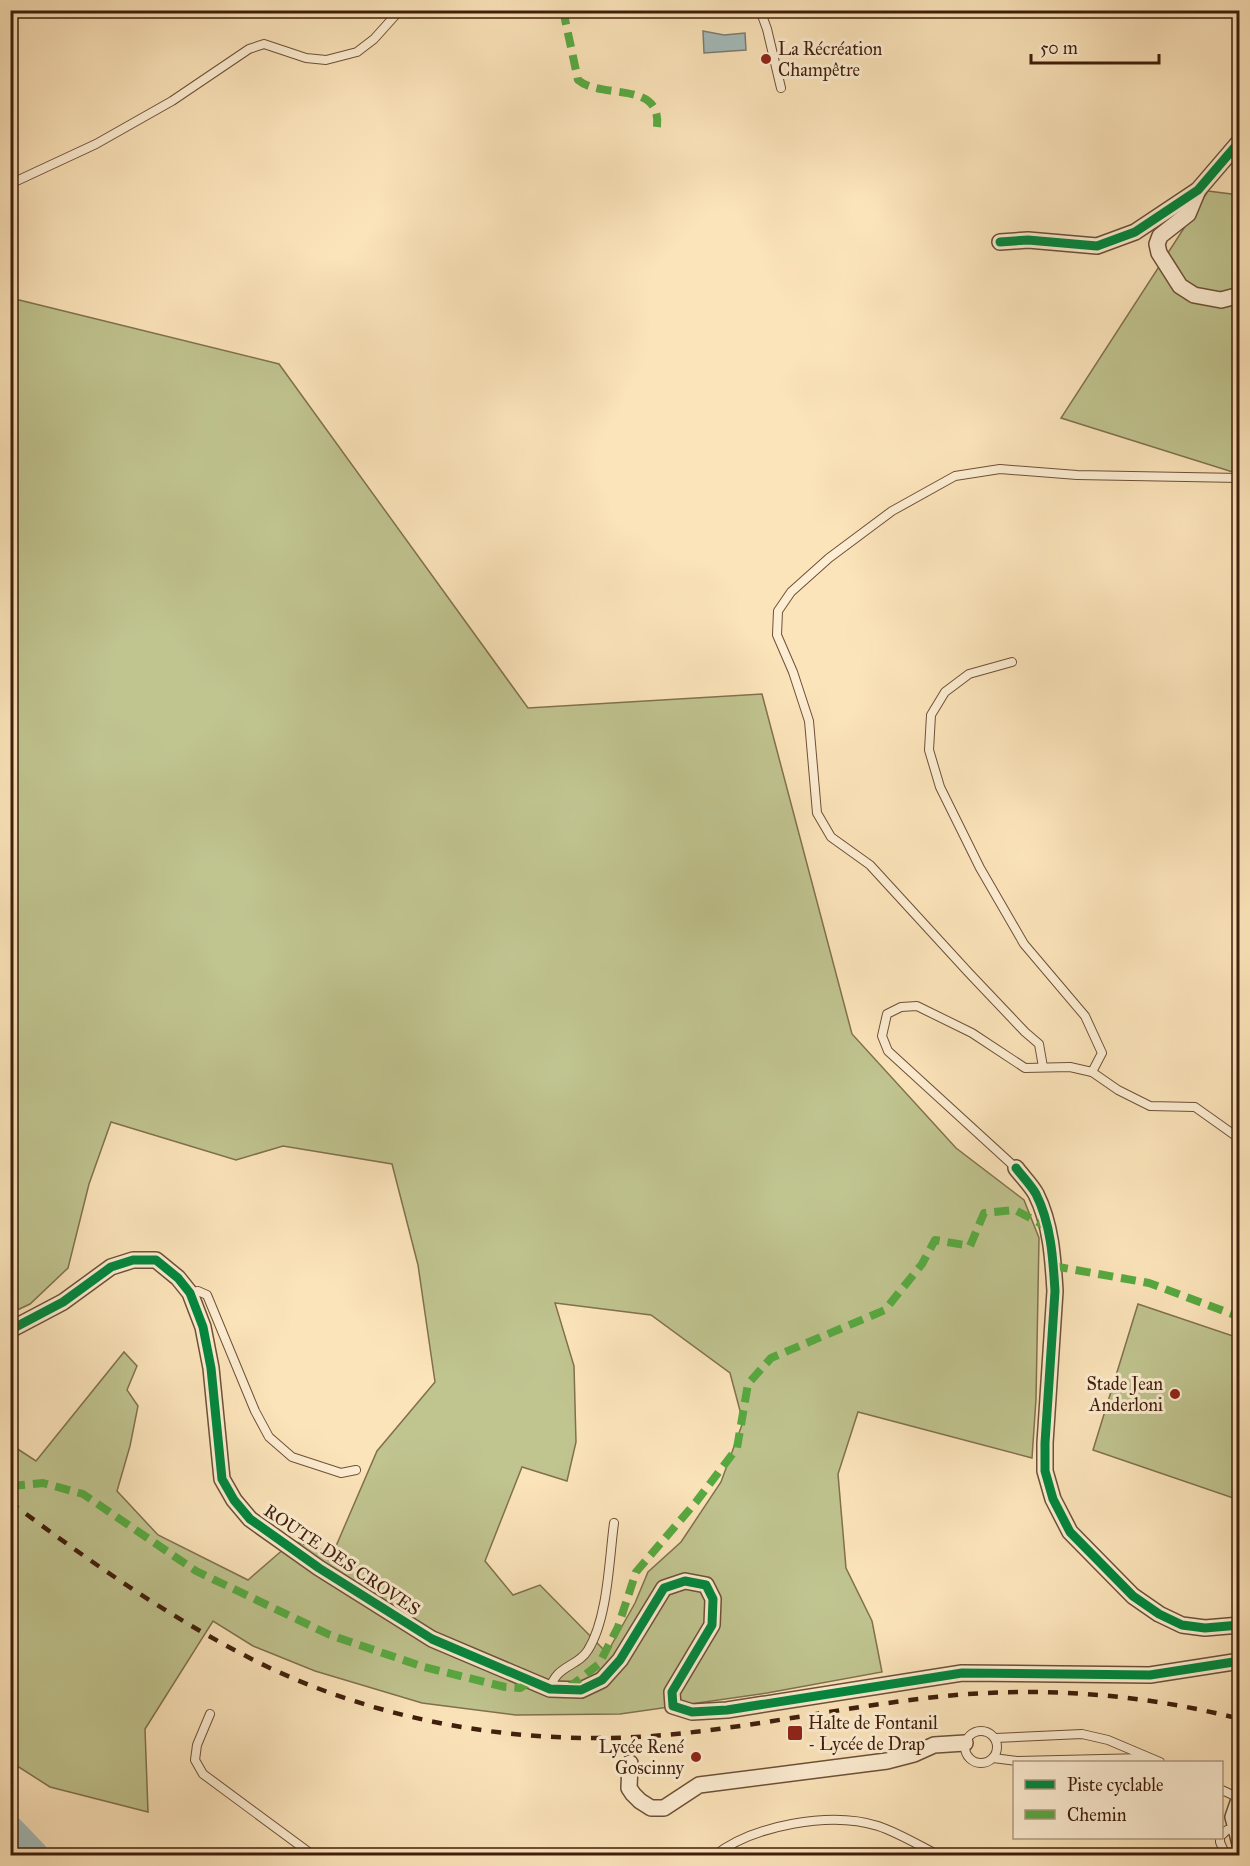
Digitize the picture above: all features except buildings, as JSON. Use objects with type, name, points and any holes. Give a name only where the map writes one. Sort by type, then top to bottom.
[{"type":"street","points":[[1000,242],[1028,240],[1097,246],[1135,232],[1198,190],[1239,141]]},
{"type":"street","points":[[1198,190],[1188,214],[1160,236],[1157,244],[1159,253],[1180,286],[1194,295],[1221,300],[1239,295]]},
{"type":"street","points":[[1016,1168],[1035,1192],[1048,1223],[1053,1266],[1055,1291],[1045,1443],[1046,1471],[1053,1499],[1070,1532],[1133,1596],[1159,1614],[1182,1625],[1205,1628],[1239,1625]]},
{"type":"street","name":"ROUTE DES CROVES","points":[[10,1329],[63,1302],[111,1267],[133,1260],[156,1260],[178,1278],[190,1293],[203,1327],[211,1368],[222,1479],[234,1500],[250,1519],[319,1568],[432,1639],[550,1689],[581,1690],[602,1680],[620,1660],[664,1588],[684,1581],[706,1585],[713,1599],[712,1625],[672,1692],[673,1706],[692,1712],[739,1708],[962,1674],[1150,1675],[1239,1661]]},
{"type":"street","points":[[630,1763],[629,1788],[633,1794],[651,1808],[663,1808],[699,1785],[887,1761],[914,1754],[934,1745],[965,1743]]},
{"type":"street","points":[[1239,1798],[1229,1832],[1239,1844]]},
{"type":"lane","points":[[10,184],[106,139],[172,101],[249,49],[264,44],[306,58],[326,60],[357,52],[374,39],[400,10]]},
{"type":"lane","points":[[760,10],[767,29],[781,88]]},
{"type":"lane","points":[[1042,1067],[1039,1044],[969,973],[870,865],[831,837],[817,813],[809,721],[793,672],[777,635],[778,611],[791,592],[829,558],[892,511],[955,476],[1000,469],[1077,475],[1239,478]]},
{"type":"lane","points":[[1012,662],[969,674],[945,692],[931,715],[929,750],[940,787],[980,868],[1024,945],[1085,1016],[1102,1053],[1092,1072]]},
{"type":"lane","points":[[1016,1168],[888,1051],[882,1036],[887,1014],[901,1007],[917,1006],[972,1033],[1025,1068],[1070,1067],[1092,1072],[1118,1090],[1150,1106],[1195,1107],[1239,1139]]},
{"type":"lane","points":[[190,1293],[198,1291],[207,1295],[255,1412],[269,1437],[292,1457],[341,1473],[357,1470]]},
{"type":"lane","points":[[550,1689],[553,1677],[587,1652],[602,1615],[614,1523]]},
{"type":"lane","points":[[210,1714],[195,1760],[203,1774],[314,1856]]},
{"type":"lane","points":[[981,1731],[991,1734],[994,1738],[998,1748],[993,1758],[984,1764],[973,1762],[966,1754],[965,1743],[970,1734],[981,1731]]},
{"type":"lane","points":[[994,1738],[1082,1734],[1108,1740],[1158,1761]]},
{"type":"lane","points":[[993,1758],[1017,1761],[1149,1757]]},
{"type":"lane","points":[[1223,1791],[1239,1798]]},
{"type":"lane","points":[[714,1856],[723,1849],[756,1834],[802,1822],[833,1820],[878,1826],[940,1856]]},
{"type":"lane","points":[[1223,1839],[1220,1842],[1226,1856]]},
{"type":"green space","points":[[1208,191],[1239,195],[1239,474],[1061,418]]},
{"type":"green space","points":[[11,298],[279,364],[528,708],[762,694],[852,1034],[956,1148],[1024,1200],[1039,1238],[1036,1399],[1032,1458],[858,1412],[838,1474],[846,1568],[872,1621],[882,1672],[767,1693],[620,1714],[516,1715],[422,1703],[315,1671],[253,1646],[213,1621],[145,1729],[148,1812],[50,1787],[11,1762],[10,1444],[36,1461],[124,1352],[137,1366],[127,1390],[138,1406],[130,1446],[117,1491],[158,1535],[248,1580],[293,1541],[333,1553],[377,1451],[435,1382],[418,1265],[392,1164],[283,1146],[236,1160],[111,1122],[89,1184],[68,1268],[30,1304],[11,1313]],"holes":[[[555,1303],[651,1315],[730,1373],[743,1422],[721,1482],[681,1542],[648,1572],[635,1603],[607,1653],[540,1585],[513,1595],[485,1561],[522,1467],[567,1481],[576,1442],[574,1366]]]},
{"type":"green space","name":"Stade Jean Anderloni","points":[[1138,1304],[1239,1338],[1239,1500],[1093,1450]]},
{"type":"water","points":[[703,31],[724,35],[745,33],[746,50],[704,53]]},
{"type":"waterway","points":[[10,1832],[33,1856]]},
{"type":"railway","points":[[10,1502],[124,1583],[183,1621],[244,1655],[291,1678],[340,1696],[391,1712],[443,1724],[548,1737],[653,1736],[918,1699],[1027,1692],[1134,1699],[1240,1719]]},
{"type":"marked path","points":[[563,10],[578,80],[588,86],[641,97],[650,103],[656,112],[657,127]]},
{"type":"marked path","points":[[568,1688],[599,1664],[618,1627],[636,1572],[696,1502],[737,1448],[748,1384],[771,1358],[885,1310],[922,1264],[935,1240],[970,1246],[984,1213],[1015,1210],[1049,1228]]},
{"type":"marked path","points":[[1053,1266],[1149,1283],[1240,1317]]},
{"type":"marked path","points":[[10,1486],[43,1483],[83,1494],[196,1571],[330,1635],[424,1667],[505,1687],[520,1688],[532,1681]]},
{"type":"cycle path","points":[[1000,242],[1028,240],[1097,246],[1135,232],[1198,190],[1240,141]]},
{"type":"cycle path","points":[[1016,1168],[1034,1191],[1041,1205],[1052,1254],[1055,1291],[1045,1471],[1053,1499],[1070,1532],[1133,1596],[1159,1614],[1182,1625],[1205,1628],[1240,1625]]},
{"type":"cycle path","points":[[10,1330],[63,1302],[111,1267],[133,1260],[156,1260],[178,1278],[190,1293],[203,1327],[211,1368],[222,1479],[234,1500],[250,1519],[319,1568],[432,1639],[550,1689],[581,1690],[602,1680],[620,1660],[664,1588],[685,1581],[706,1585],[713,1599],[712,1625],[672,1692],[673,1706],[692,1712],[727,1710],[962,1673],[1150,1675],[1240,1661]]},
{"type":"place","name":"La Récréation Champêtre","points":[[766,59]]},
{"type":"place","name":"Stade Jean Anderloni","points":[[1175,1394]]},
{"type":"place","name":"Halte de Fontanil - Lycée de Drap","points":[[795,1733]]},
{"type":"place","name":"Lycée René Goscinny","points":[[696,1757]]}]
